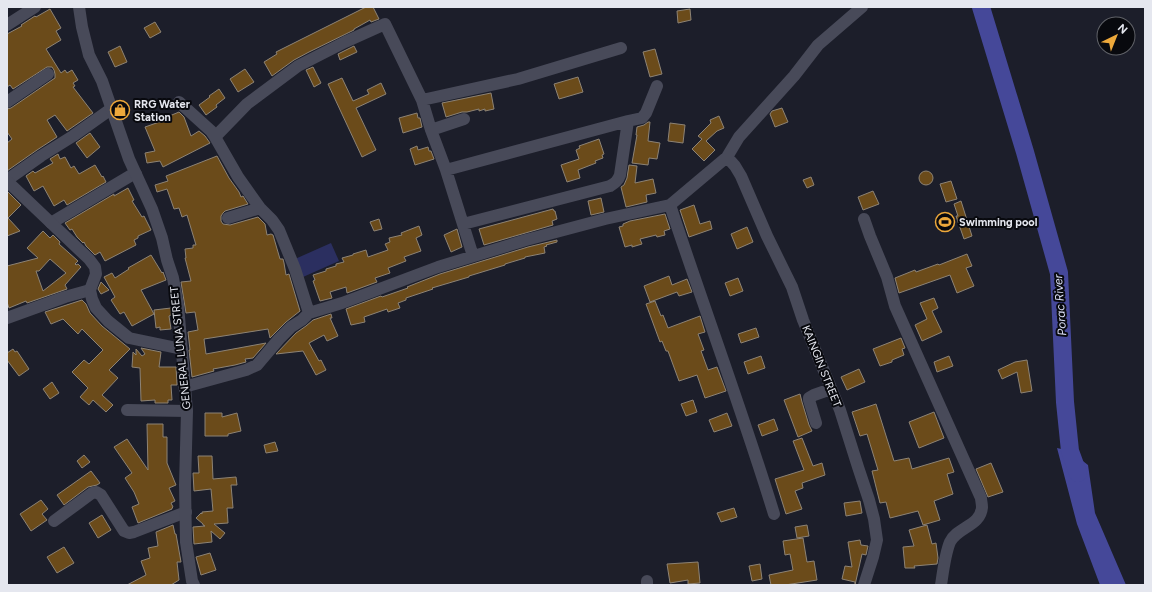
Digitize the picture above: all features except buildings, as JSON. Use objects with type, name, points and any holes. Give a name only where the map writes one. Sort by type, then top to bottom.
[{"type":"street","points":[[7,25],[35,7]]},
{"type":"street","name":"GENERAL LUNA STREET","points":[[79,7],[89,55],[102,81],[129,159],[157,224],[173,278],[178,305],[187,411],[185,485],[186,542],[192,582],[194,585]]},
{"type":"street","points":[[184,387],[246,370],[257,365],[291,327],[302,320],[309,313],[342,303],[438,267],[526,240],[605,219],[670,205],[727,157],[739,137],[794,76],[818,44],[862,7]]},
{"type":"street","points":[[215,136],[247,104],[298,66],[385,24],[422,100],[473,256]]},
{"type":"street","points":[[422,100],[518,79],[622,48]]},
{"type":"street","points":[[7,102],[48,74]]},
{"type":"street","points":[[446,170],[642,118],[646,113],[657,86]]},
{"type":"street","points":[[179,102],[215,136],[238,177],[260,208],[272,220],[279,230],[295,269],[309,313]]},
{"type":"street","points":[[111,109],[7,180],[89,259],[95,267],[96,274],[90,290],[92,299],[96,308],[108,321],[129,338],[182,349]]},
{"type":"street","points":[[431,130],[464,119]]},
{"type":"street","points":[[463,224],[614,184],[620,175],[628,121]]},
{"type":"street","name":"KAINGIN STREET","points":[[727,157],[741,176],[767,236],[792,287],[803,320],[840,410],[869,500],[877,540],[864,585]]},
{"type":"street","points":[[51,223],[130,176],[136,174]]},
{"type":"street","points":[[670,205],[756,456],[774,514]]},
{"type":"street","points":[[228,218],[260,208]]},
{"type":"street","points":[[864,219],[887,277],[895,306],[980,498],[982,508],[979,517],[972,524],[956,534],[950,542],[944,567],[942,585]]},
{"type":"street","points":[[7,318],[65,297],[90,290]]},
{"type":"street","points":[[816,423],[809,398],[831,389]]},
{"type":"street","points":[[127,410],[187,411]]},
{"type":"street","points":[[54,521],[92,493],[96,492],[100,495],[124,532],[134,532],[186,512]]},
{"type":"shaded area","points":[[331,243],[339,261],[303,277],[295,259]]},
{"type":"shaded area","points":[[1057,448],[1070,451],[1088,465],[1095,513],[1126,585],[1100,585],[1077,524]]},
{"type":"waterway","name":"Porac River","points":[[981,7],[1025,152],[1059,273],[1065,402],[1070,451],[1078,473]]},
{"type":"place","name":"RRG Water Station","points":[[120,110]]},
{"type":"place","name":"Swimming pool","points":[[945,222]]}]
